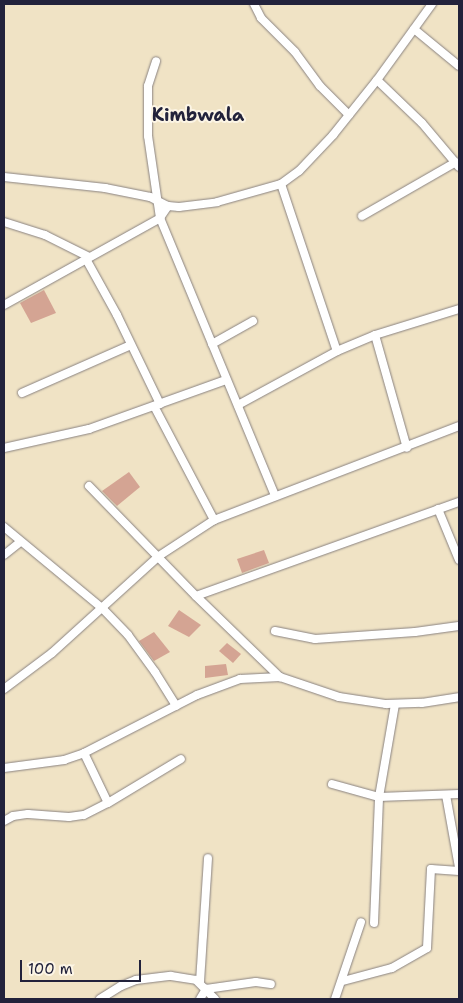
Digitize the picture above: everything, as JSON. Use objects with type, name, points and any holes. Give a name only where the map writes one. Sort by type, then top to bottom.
[{"type":"street","points":[[254,4],[261,18],[295,52],[320,86],[349,115]]},
{"type":"street","points":[[4,176],[105,188],[158,201],[168,206],[192,206],[217,202],[281,184],[316,155],[377,80],[432,4]]},
{"type":"street","points":[[414,29],[459,66]]},
{"type":"street","points":[[156,61],[148,86],[148,136],[160,218],[275,496]]},
{"type":"street","points":[[362,216],[457,164],[422,123],[377,80]]},
{"type":"street","points":[[281,184],[337,351]]},
{"type":"street","points":[[4,305],[160,218],[168,206]]},
{"type":"street","points":[[4,222],[45,235],[87,258],[131,345],[157,405],[214,520]]},
{"type":"street","points":[[238,405],[337,351],[376,335],[459,309]]},
{"type":"street","points":[[212,344],[253,321]]},
{"type":"street","points":[[376,335],[407,448]]},
{"type":"street","points":[[22,393],[131,345]]},
{"type":"street","points":[[4,448],[89,429],[226,380]]},
{"type":"street","points":[[4,689],[52,653],[103,609],[159,556],[214,520],[407,448],[459,426]]},
{"type":"street","points":[[89,486],[196,596],[280,677]]},
{"type":"street","points":[[196,596],[459,502]]},
{"type":"street","points":[[438,509],[459,560]]},
{"type":"street","points":[[4,527],[103,609],[135,644],[176,706]]},
{"type":"street","points":[[4,556],[20,542]]},
{"type":"street","points":[[275,631],[315,639],[415,632],[459,626]]},
{"type":"street","points":[[4,768],[64,760],[84,753],[176,706],[227,682],[240,679],[280,677],[339,697],[395,704],[459,697]]},
{"type":"street","points":[[374,923],[379,798],[395,704]]},
{"type":"street","points":[[84,753],[108,803]]},
{"type":"street","points":[[4,821],[13,816],[28,814],[69,817],[84,815],[108,803],[181,759]]},
{"type":"street","points":[[332,784],[379,798],[459,794]]},
{"type":"street","points":[[446,794],[459,866]]},
{"type":"street","points":[[200,982],[208,858]]},
{"type":"street","points":[[343,980],[392,968],[427,948],[431,869],[459,871]]},
{"type":"street","points":[[336,999],[361,922]]},
{"type":"street","points":[[100,999],[121,986],[156,976],[184,976],[200,982],[215,999]]},
{"type":"street","points":[[206,989],[256,982],[271,984]]},
{"type":"street","points":[[200,999],[206,989]]},
{"type":"building","points":[[44,290],[56,313],[31,323],[20,303]]},
{"type":"building","points":[[129,472],[140,487],[117,506],[102,491]]},
{"type":"building","points":[[264,550],[269,563],[242,573],[237,559]]},
{"type":"building","points":[[179,610],[201,625],[189,637],[168,626]]},
{"type":"building","points":[[154,632],[170,652],[154,661],[139,641]]},
{"type":"building","points":[[227,643],[241,654],[233,663],[219,651]]},
{"type":"building","points":[[226,664],[228,675],[205,678],[205,666]]},
{"type":"district","name":"Kimbwala","points":[[198,115]]}]
